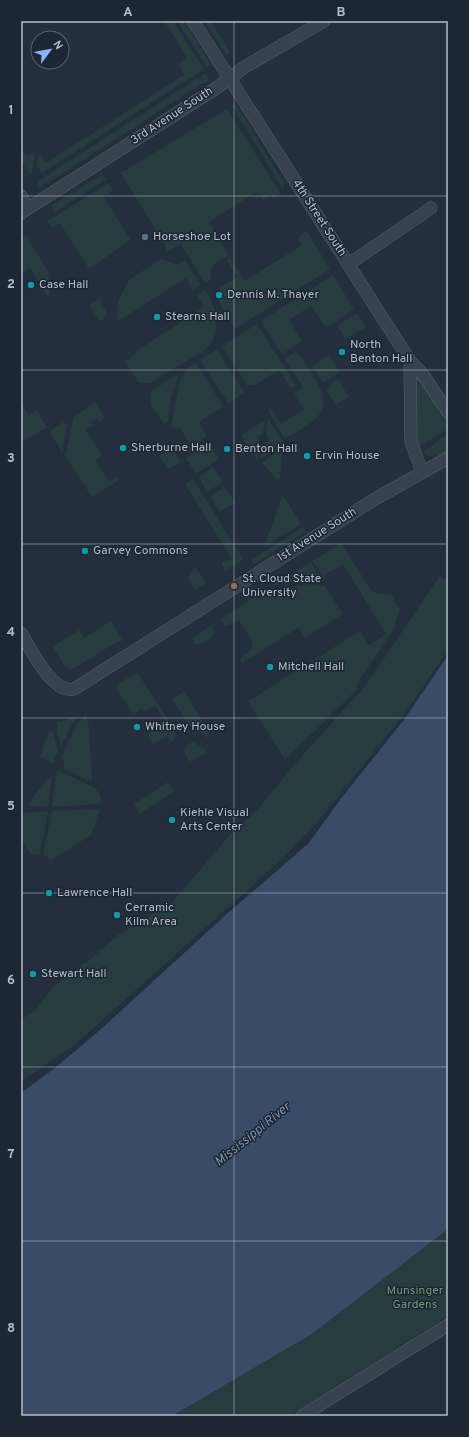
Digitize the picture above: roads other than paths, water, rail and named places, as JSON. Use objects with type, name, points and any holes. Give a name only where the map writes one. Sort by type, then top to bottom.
[{"type":"street","name":"4th Street South","points":[[193,21],[410,361],[423,375],[448,412]]},
{"type":"street","name":"3rd Avenue South","points":[[25,210],[211,91],[243,68],[324,21]]},
{"type":"street","points":[[21,196],[25,210]]},
{"type":"street","points":[[349,264],[431,208]]},
{"type":"street","points":[[410,361],[411,442],[422,471]]},
{"type":"street","name":"1st Avenue South","points":[[21,633],[51,679],[65,690],[74,689],[375,499],[422,471],[448,458]]},
{"type":"street","points":[[302,1416],[448,1325]]},
{"type":"water","name":"Mississippi River","points":[[448,655],[448,1229],[312,1334],[172,1416],[21,1416],[21,1093],[55,1068],[100,1030],[229,912],[308,844],[343,796],[403,721]]},
{"type":"place","name":"Horseshoe Lot","points":[[145,237]]},
{"type":"place","name":"Case Hall","points":[[31,285]]},
{"type":"place","name":"Dennis M. Thayer","points":[[219,295]]},
{"type":"place","name":"Stearns Hall","points":[[157,317]]},
{"type":"place","name":"North Benton Hall","points":[[342,352]]},
{"type":"place","name":"Sherburne Hall","points":[[123,448]]},
{"type":"place","name":"Benton Hall","points":[[227,449]]},
{"type":"place","name":"Ervin House","points":[[307,456]]},
{"type":"place","name":"Garvey Commons","points":[[85,551]]},
{"type":"place","name":"St. Cloud State University","points":[[234,586]]},
{"type":"place","name":"Mitchell Hall","points":[[270,667]]},
{"type":"place","name":"Whitney House","points":[[137,727]]},
{"type":"place","name":"Kiehle Visual Arts Center","points":[[172,820]]},
{"type":"place","name":"Lawrence Hall","points":[[49,893]]},
{"type":"place","name":"Cerramic Kilm Area","points":[[117,915]]},
{"type":"place","name":"Stewart Hall","points":[[33,974]]},
{"type":"park label","name":"Munsinger Gardens","points":[[415,1298]]}]
